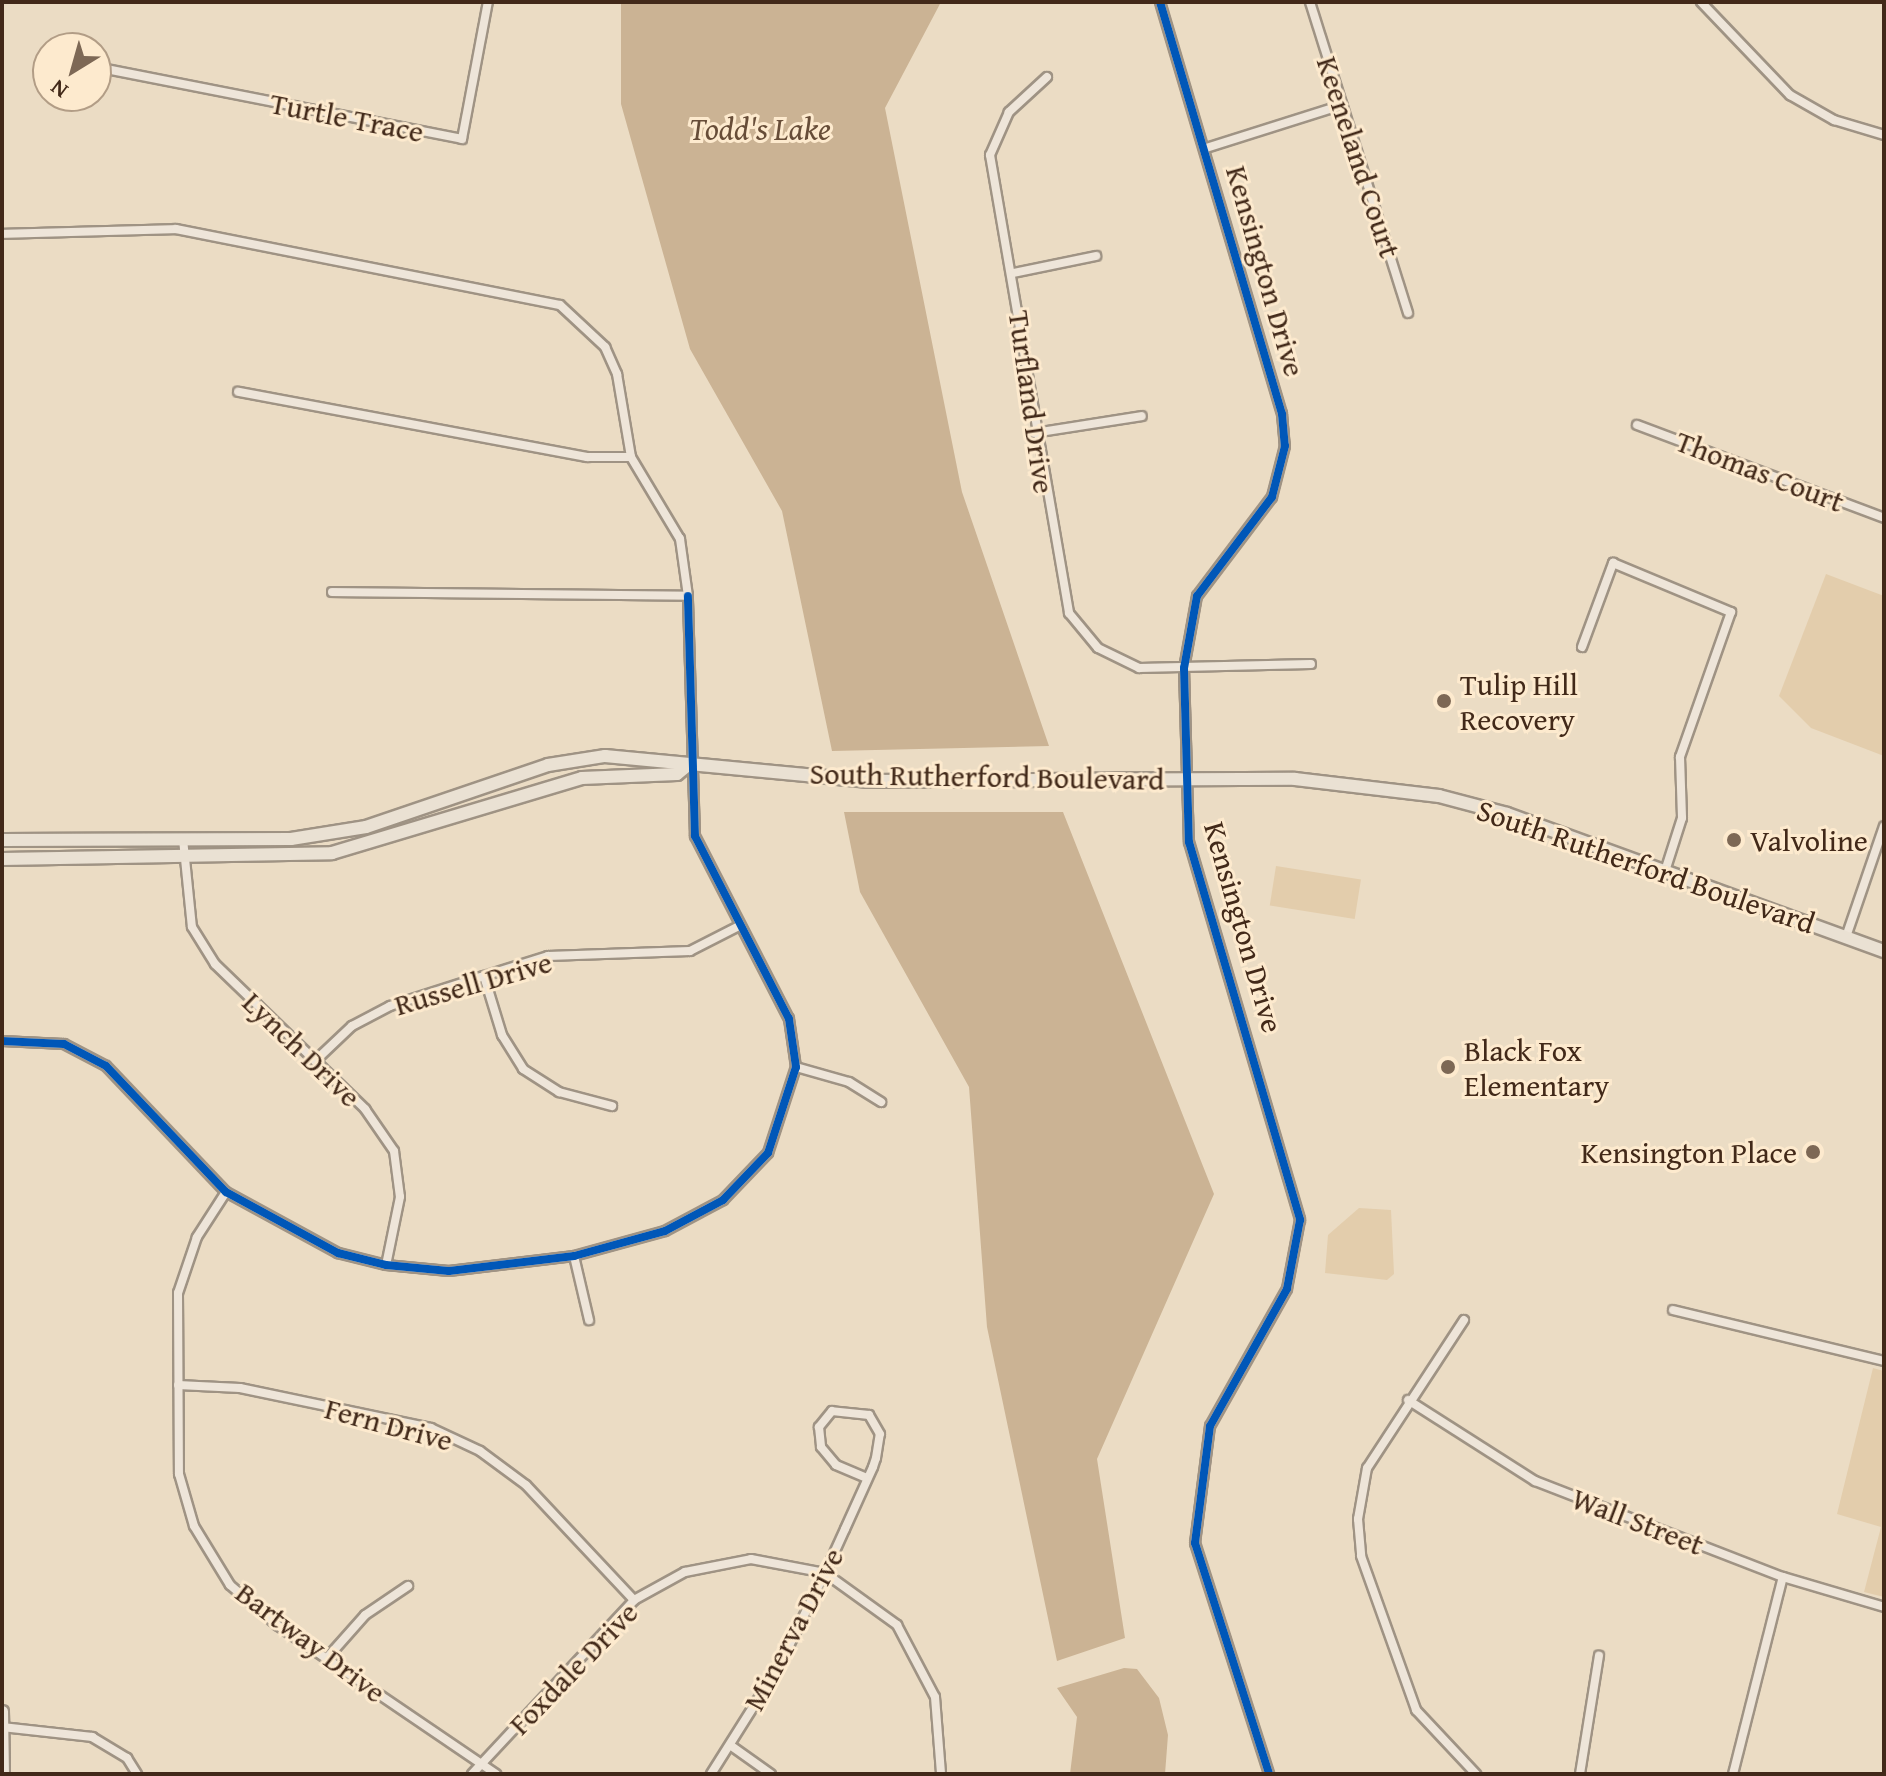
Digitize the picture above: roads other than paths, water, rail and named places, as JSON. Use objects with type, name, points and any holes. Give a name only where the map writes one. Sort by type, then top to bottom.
[{"type":"highway","name":"South Rutherford Boulevard","points":[[2,840],[291,839],[366,827],[548,765],[605,756],[672,758],[688,765],[869,781],[1295,779],[1439,796],[1666,868],[1884,951]]},
{"type":"highway","name":"South Rutherford Boulevard","points":[[2,859],[332,853],[582,778],[677,774],[688,765]]},
{"type":"main road","points":[[2,1711],[3,1774]]},
{"type":"street","name":"Turtle Trace","points":[[112,70],[462,139],[488,2]]},
{"type":"street","name":"Kensington Drive","points":[[1160,2],[1206,148],[1282,414],[1285,446],[1272,497],[1197,596],[1184,668],[1189,842],[1300,1220],[1287,1289],[1210,1426],[1195,1543],[1269,1774]]},
{"type":"street","name":"Keeneland Court","points":[[1310,2],[1408,313]]},
{"type":"street","points":[[1701,2],[1790,95],[1834,120],[1884,135]]},
{"type":"street","name":"Turfland Drive","points":[[1047,77],[1009,112],[990,155],[1013,273],[1034,433],[1060,589],[1081,632],[1120,662],[1184,668],[1311,664]]},
{"type":"street","points":[[1206,148],[1342,105]]},
{"type":"street","points":[[2,234],[176,229],[560,305],[605,347],[617,374],[631,457],[680,539],[688,596],[688,765],[695,836],[789,1019],[796,1067],[768,1153],[723,1200],[665,1231],[574,1256],[449,1271],[386,1265],[338,1253],[226,1192],[106,1066],[64,1044],[2,1041]]},
{"type":"street","points":[[1013,273],[1096,256]]},
{"type":"street","points":[[238,392],[587,457],[631,457]]},
{"type":"street","points":[[1034,433],[1142,416]]},
{"type":"street","name":"Thomas Court","points":[[1637,425],[1884,518]]},
{"type":"street","points":[[1582,647],[1613,563],[1731,612],[1680,757],[1682,818],[1666,868]]},
{"type":"street","points":[[332,592],[688,596]]},
{"type":"street","points":[[1846,937],[1884,826]]},
{"type":"street","name":"Lynch Drive","points":[[183,839],[192,927],[215,964],[365,1109],[394,1151],[400,1197],[386,1265]]},
{"type":"street","name":"Russell Drive","points":[[315,1061],[352,1026],[390,1006],[484,976],[548,956],[690,951],[739,926]]},
{"type":"street","points":[[484,976],[502,1035],[523,1069],[559,1092],[612,1106]]},
{"type":"street","points":[[796,1067],[849,1082],[881,1102]]},
{"type":"street","name":"Bartway Drive","points":[[226,1192],[197,1237],[178,1293],[179,1474],[194,1526],[230,1585],[327,1658],[496,1774]]},
{"type":"street","points":[[574,1256],[589,1320]]},
{"type":"street","points":[[1673,1310],[1884,1361]]},
{"type":"street","points":[[1464,1320],[1408,1400],[1367,1468],[1361,1556],[1416,1710],[1476,1774]]},
{"type":"street","name":"Fern Drive","points":[[178,1385],[255,1391],[431,1428],[468,1445],[526,1485],[634,1600]]},
{"type":"street","name":"Wall Street","points":[[1408,1400],[1535,1481],[1783,1577],[1884,1607]]},
{"type":"street","name":"Minerva Drive","points":[[711,1774],[825,1573],[867,1478],[879,1445],[876,1424],[858,1409],[832,1411],[819,1427],[821,1447],[836,1465],[867,1478]]},
{"type":"street","name":"Foxdale Drive","points":[[472,1774],[634,1600],[685,1572],[751,1559],[825,1573]]},
{"type":"street","points":[[825,1573],[888,1615],[917,1654],[937,1707],[941,1774]]},
{"type":"street","points":[[1733,1774],[1783,1577]]},
{"type":"street","points":[[327,1658],[365,1615],[408,1586]]},
{"type":"street","points":[[1580,1774],[1599,1656]]},
{"type":"street","points":[[2,1727],[92,1737],[127,1758],[137,1774]]},
{"type":"street","points":[[730,1745],[771,1774]]},
{"type":"water","name":"Todd's Lake","points":[[621,2],[941,2],[885,108],[962,492],[1049,746],[832,751],[782,511],[690,349],[621,104]]},
{"type":"water","points":[[844,812],[1063,812],[1214,1194],[1097,1459],[1125,1638],[1057,1661],[987,1327],[969,1087],[860,892]]},
{"type":"water","points":[[1124,1668],[1137,1669],[1159,1698],[1168,1735],[1165,1774],[1070,1774],[1077,1717],[1057,1688]]},
{"type":"place","name":"Tulip Hill Recovery","points":[[1444,701]]},
{"type":"place","name":"Valvoline","points":[[1734,840]]},
{"type":"place","name":"Black Fox Elementary","points":[[1448,1067]]},
{"type":"place","name":"Kensington Place","points":[[1813,1152]]}]
